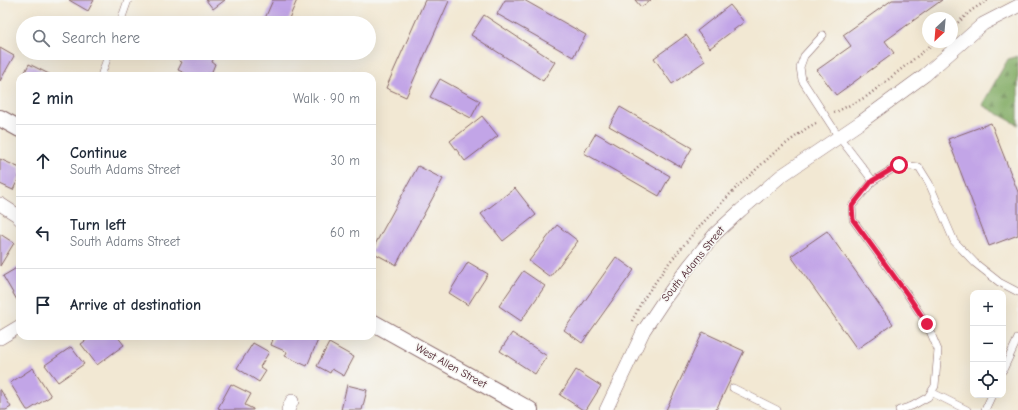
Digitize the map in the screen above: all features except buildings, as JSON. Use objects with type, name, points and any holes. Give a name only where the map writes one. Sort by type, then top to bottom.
[{"type":"street","name":"South Adams Street","points":[[606,410],[644,330],[689,266],[715,234],[781,176],[874,113],[925,75],[982,24],[1018,6]]},
{"type":"street","points":[[0,118],[16,127]]},
{"type":"street","points":[[0,204],[16,214]]},
{"type":"street","name":"West Allen Street","points":[[376,324],[530,410]]},
{"type":"street","points":[[0,338],[16,328]]},
{"type":"lane","points":[[122,16],[128,0]]},
{"type":"lane","points":[[823,35],[804,56],[800,68],[802,80],[839,137],[872,181]]},
{"type":"lane","points":[[102,72],[107,60]]},
{"type":"lane","points":[[899,410],[912,406],[928,397],[935,386],[938,350],[927,324],[853,220],[852,206],[872,181],[899,165],[919,167],[929,183],[954,241],[974,263],[999,282],[1018,292]]},
{"type":"lane","points":[[1006,364],[1018,338]]},
{"type":"lane","points":[[733,388],[777,410]]},
{"type":"lane","points":[[931,392],[967,410]]},
{"type":"lane","points":[[985,410],[991,398]]},
{"type":"path","points":[[958,23],[972,10],[988,0]]},
{"type":"green space","points":[[1018,56],[1018,125],[982,105],[1008,59]]},
{"type":"route","points":[[899,165],[872,181],[852,206],[853,220],[927,324]]}]
